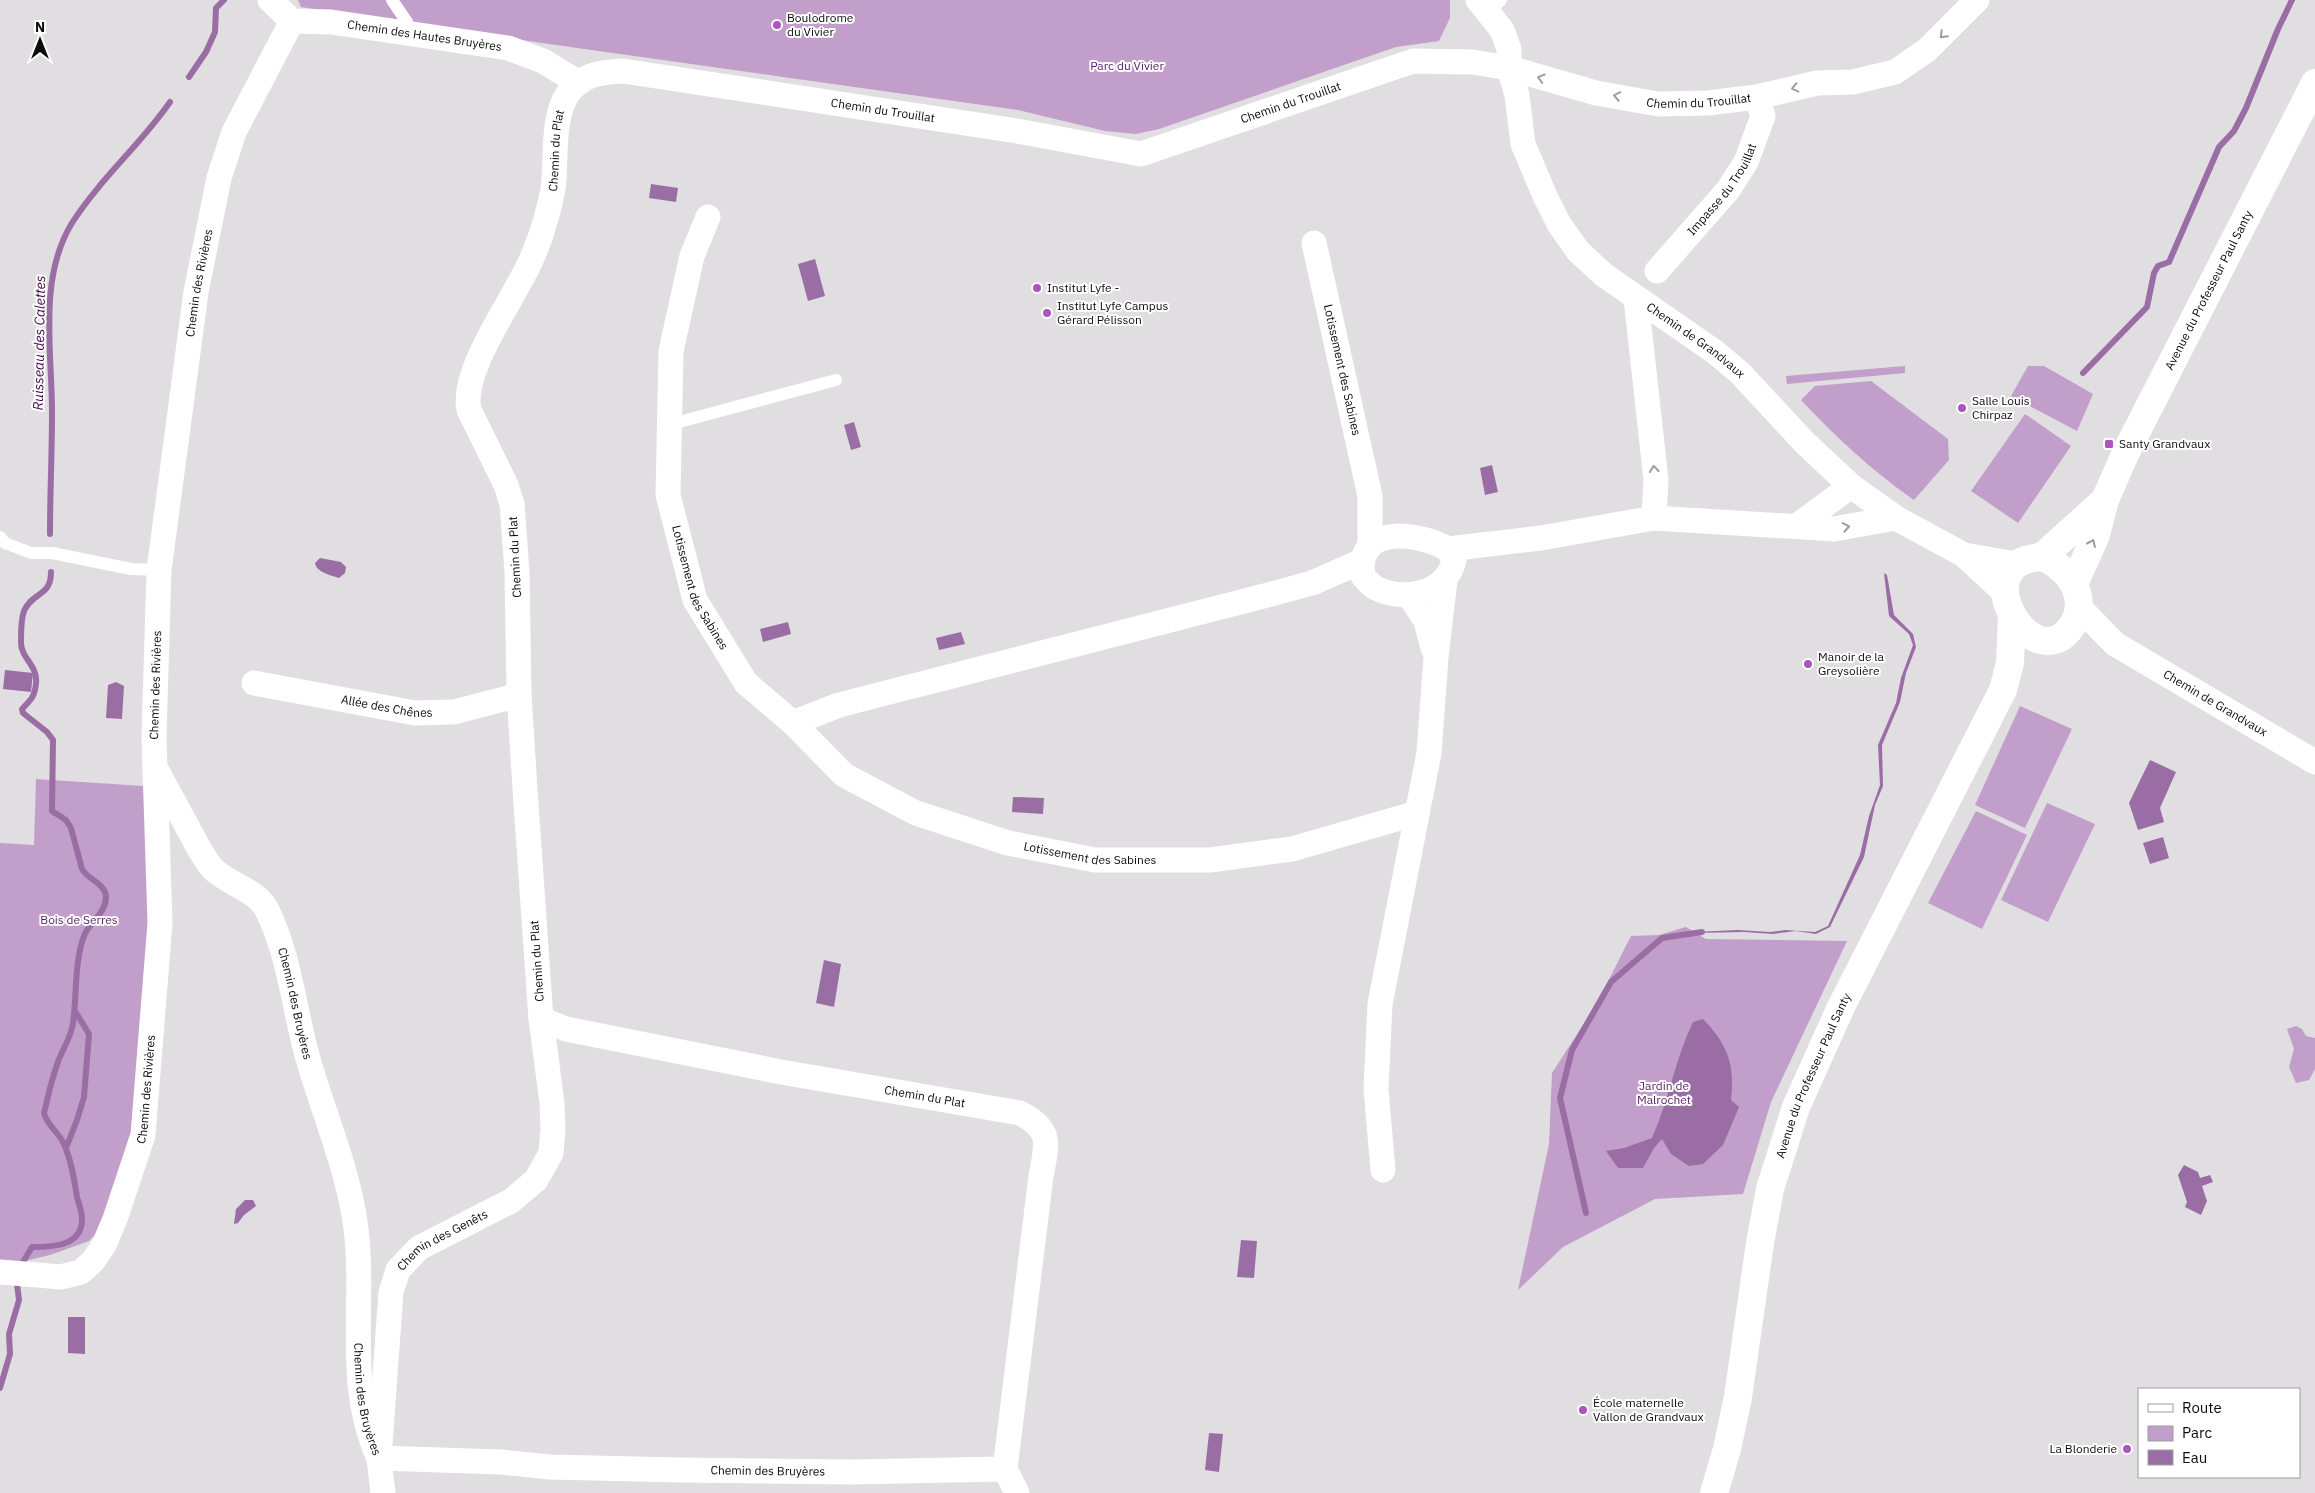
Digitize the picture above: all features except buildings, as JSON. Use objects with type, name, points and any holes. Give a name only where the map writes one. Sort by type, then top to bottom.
[{"type":"main road","name":"Avenue du Professeur Paul Santy","points":[[2077,595],[2096,535],[2104,500],[2126,452],[2315,83]]},
{"type":"main road","name":"Avenue du Professeur Paul Santy","points":[[2029,561],[2104,500]]},
{"type":"main road","points":[[2029,561],[2061,566],[2077,595],[2071,627],[2054,638],[2026,633],[2008,604],[2006,582],[2029,561]]},
{"type":"main road","name":"Avenue du Professeur Paul Santy","points":[[1714,1493],[1727,1449],[1738,1397],[1760,1243],[1770,1189],[1796,1107],[1841,1007],[2003,690],[2010,663],[2008,604]]},
{"type":"main road","name":"Avenue du Professeur Paul Santy","points":[[2003,690],[2054,638]]},
{"type":"street","points":[[270,0],[292,21]]},
{"type":"street","name":"Chemin du Trouillat","points":[[578,83],[586,77],[601,72],[624,71],[1017,131],[1142,154],[1413,61],[1472,62],[1509,68],[1596,92],[1658,104],[1708,103],[1757,97],[1817,83],[1853,82],[1895,72],[1927,50],[1977,0]]},
{"type":"street","name":"Chemin de Grandvaux","points":[[1489,4],[1508,49],[1509,68],[1517,95],[1523,144],[1559,224],[1578,251],[1604,275],[1715,352],[1740,373],[1804,442],[1851,486],[1896,518],[1964,555],[2008,604]]},
{"type":"street","name":"Chemin des Hautes Bruyères","points":[[292,21],[331,22],[508,48],[543,61],[578,83]]},
{"type":"street","name":"Chemin des Rivières","points":[[0,1272],[61,1277],[81,1272],[93,1261],[104,1245],[115,1219],[144,1135],[160,923],[154,695],[159,570],[196,292],[219,178],[234,132],[292,21]]},
{"type":"street","points":[[524,55],[552,88],[562,107]]},
{"type":"street","name":"Chemin du Plat","points":[[578,83],[568,93],[559,115],[553,188],[534,254],[476,364],[467,399],[469,410],[506,485],[512,504],[517,572],[519,695],[542,1019],[566,1029],[781,1072],[1020,1113],[1036,1121],[1046,1136],[1046,1149],[1041,1176],[1005,1469]]},
{"type":"street","name":"Impasse du Trouillat","points":[[1657,271],[1728,190],[1746,162],[1762,116],[1757,97]]},
{"type":"street","name":"Lotissement des Sabines","points":[[708,217],[692,256],[671,351],[668,495],[695,600],[746,683],[793,723],[844,774],[916,814],[1008,843],[1095,860],[1210,860],[1228,858],[1292,848],[1417,813]]},
{"type":"street","name":"Lotissement des Sabines","points":[[1314,243],[1370,496],[1364,561]]},
{"type":"street","points":[[1636,299],[1656,480],[1654,518]]},
{"type":"street","points":[[1798,525],[1851,486]]},
{"type":"street","name":"Lotissement des Sabines","points":[[1370,496],[1401,535]]},
{"type":"street","points":[[1364,561],[1374,587],[1409,595],[1428,591],[1448,567],[1525,540],[1654,518],[1798,525],[1834,529],[1896,518]]},
{"type":"street","points":[[793,723],[839,706],[1312,583],[1364,561],[1385,538],[1401,535],[1437,543],[1448,567],[1436,657],[1429,753],[1380,1004],[1376,1090],[1383,1170]]},
{"type":"street","name":"Chemin de Grandvaux","points":[[1964,555],[2029,561]]},
{"type":"street","points":[[1409,595],[1426,621],[1436,657]]},
{"type":"street","name":"Chemin de Grandvaux","points":[[2077,595],[2110,639],[2315,762]]},
{"type":"street","name":"Chemin de Grandvaux","points":[[2054,638],[2080,636],[2110,639]]},
{"type":"street","name":"Allée des Chênes","points":[[254,683],[415,713],[454,712],[519,695]]},
{"type":"street","name":"Chemin des Bruyères","points":[[155,767],[203,856],[214,870],[257,899],[266,908],[282,948],[308,1058],[341,1164],[354,1215],[358,1251],[358,1364],[361,1401],[370,1437],[379,1458],[501,1462],[550,1468],[851,1472],[1005,1469]]},
{"type":"street","name":"Chemin des Genêts","points":[[383,1493],[379,1458],[391,1292],[398,1270],[419,1248],[511,1201],[536,1180],[551,1152],[552,1103],[542,1019]]},
{"type":"street","points":[[1005,1469],[1017,1493]]},
{"type":"lane","points":[[392,0],[406,22],[407,33]]},
{"type":"lane","points":[[668,425],[836,380]]},
{"type":"lane","points":[[0,537],[5,543],[31,553],[52,553],[131,569],[159,570]]},
{"type":"green space","name":"Parc du Vivier","points":[[298,0],[1450,0],[1450,18],[1439,41],[1396,47],[1159,129],[1136,134],[1105,131],[1018,110],[301,7]]},
{"type":"green space","points":[[1905,366],[1905,373],[1787,384],[1786,376]]},
{"type":"green space","points":[[2028,366],[2044,366],[2093,394],[2077,431],[2011,396]]},
{"type":"green space","points":[[1871,381],[1948,439],[1949,460],[1914,500],[1855,453],[1801,400],[1815,386]]},
{"type":"green space","points":[[2025,414],[2071,446],[2018,523],[1971,491]]},
{"type":"green space","points":[[2020,706],[2072,729],[2025,828],[1975,805]]},
{"type":"green space","name":"Bois de Serres","points":[[36,779],[143,786],[154,811],[140,1133],[112,1216],[89,1241],[50,1255],[0,1267],[0,843],[34,845]]},
{"type":"green space","points":[[2047,803],[2095,824],[2048,922],[2001,900]]},
{"type":"green space","points":[[1976,811],[2027,835],[1982,929],[1928,903]]},
{"type":"green space","name":"Jardin de Malrochet","points":[[1686,927],[1706,939],[1847,941],[1771,1102],[1743,1194],[1655,1199],[1563,1247],[1518,1290],[1549,1144],[1552,1073],[1596,1005],[1631,936],[1659,935]]},
{"type":"green space","points":[[2296,1026],[2302,1029],[2306,1036],[2315,1038],[2315,1069],[2309,1080],[2296,1083],[2289,1067],[2294,1049],[2287,1029]]},
{"type":"water","points":[[651,184],[678,188],[676,202],[649,198]]},
{"type":"water","points":[[815,259],[825,296],[808,301],[798,264]]},
{"type":"water","points":[[854,422],[861,447],[851,450],[844,425]]},
{"type":"water","points":[[1492,465],[1498,492],[1485,495],[1480,468]]},
{"type":"water","points":[[320,558],[341,562],[346,567],[345,573],[339,578],[321,571],[315,563]]},
{"type":"water","points":[[1884,573],[1887,575],[1894,615],[1913,634],[1916,647],[1906,673],[1900,702],[1882,745],[1883,786],[1875,805],[1864,857],[1830,927],[1816,934],[1796,931],[1773,934],[1694,932],[1738,930],[1770,932],[1785,930],[1815,932],[1828,926],[1860,855],[1869,816],[1880,785],[1878,745],[1896,703],[1901,678],[1913,645],[1909,634],[1889,616]]},
{"type":"water","points":[[788,622],[791,634],[763,642],[760,629]]},
{"type":"water","points":[[961,632],[965,644],[939,650],[936,638]]},
{"type":"water","points":[[5,670],[33,673],[31,692],[3,689]]},
{"type":"water","points":[[116,682],[124,686],[122,719],[106,718],[108,685]]},
{"type":"water","points":[[2150,760],[2176,772],[2160,808],[2164,822],[2138,830],[2129,803]]},
{"type":"water","points":[[1013,797],[1044,798],[1043,814],[1012,812]]},
{"type":"water","points":[[2163,837],[2169,858],[2150,864],[2143,843]]},
{"type":"water","points":[[824,960],[841,964],[834,1007],[816,1003]]},
{"type":"water","points":[[1703,1019],[1712,1028],[1728,1056],[1732,1076],[1731,1100],[1739,1107],[1723,1145],[1703,1164],[1689,1166],[1671,1154],[1662,1139],[1654,1148],[1643,1168],[1618,1168],[1606,1151],[1624,1148],[1652,1138],[1693,1022]]},
{"type":"water","points":[[2184,1165],[2198,1172],[2200,1178],[2210,1175],[2213,1182],[2202,1186],[2207,1201],[2201,1215],[2185,1207],[2187,1202],[2178,1175]]},
{"type":"water","points":[[245,1200],[253,1200],[256,1206],[244,1215],[238,1223],[234,1224],[236,1209]]},
{"type":"water","points":[[1241,1240],[1257,1241],[1254,1278],[1237,1277]]},
{"type":"water","points":[[68,1317],[85,1317],[85,1354],[68,1353]]},
{"type":"water","points":[[1209,1433],[1223,1434],[1219,1472],[1205,1470]]},
{"type":"waterway","name":"Ruisseau des Calettes","points":[[189,77],[206,52],[215,32],[216,8],[224,0]]},
{"type":"waterway","points":[[2083,373],[2147,307],[2154,273],[2158,266],[2169,262],[2219,147],[2234,131],[2246,108],[2278,29],[2292,0]]},
{"type":"waterway","name":"Ruisseau des Calettes","points":[[50,534],[52,412],[49,315],[55,267],[61,244],[72,223],[95,191],[170,102]]},
{"type":"waterway","name":"Ruisseau des Calettes","points":[[23,1262],[32,1247],[64,1244],[77,1235],[81,1228],[82,1214],[68,1155],[61,1138],[47,1121],[44,1113],[51,1083],[72,1029],[77,968],[81,946],[86,931],[103,908],[106,897],[100,885],[84,873],[71,828],[66,820],[52,811],[53,740],[47,732],[23,713],[22,709],[32,697],[36,683],[34,671],[21,647],[23,614],[32,600],[48,586],[51,572]]},
{"type":"waterway","points":[[1586,1213],[1560,1098],[1572,1050],[1611,982],[1662,938],[1702,932]]},
{"type":"waterway","points":[[66,1148],[84,1097],[89,1034],[75,1011]]},
{"type":"waterway","name":"Ruisseau des Calettes","points":[[0,1388],[10,1354],[9,1334],[19,1300],[17,1284]]},
{"type":"place","name":"Boulodrome du Vivier","points":[[777,25]]},
{"type":"place","name":"Institut Lyfe -","points":[[1037,288]]},
{"type":"place","name":"Institut Lyfe Campus Gérard Pélisson","points":[[1047,313]]},
{"type":"place","name":"Salle Louis Chirpaz","points":[[1962,408]]},
{"type":"place","name":"Santy Grandvaux","points":[[2109,444]]},
{"type":"place","name":"Manoir de la Greysolière","points":[[1808,664]]},
{"type":"place","name":"École maternelle Vallon de Grandvaux","points":[[1583,1410]]},
{"type":"place","name":"La Blonderie","points":[[2127,1449]]}]
